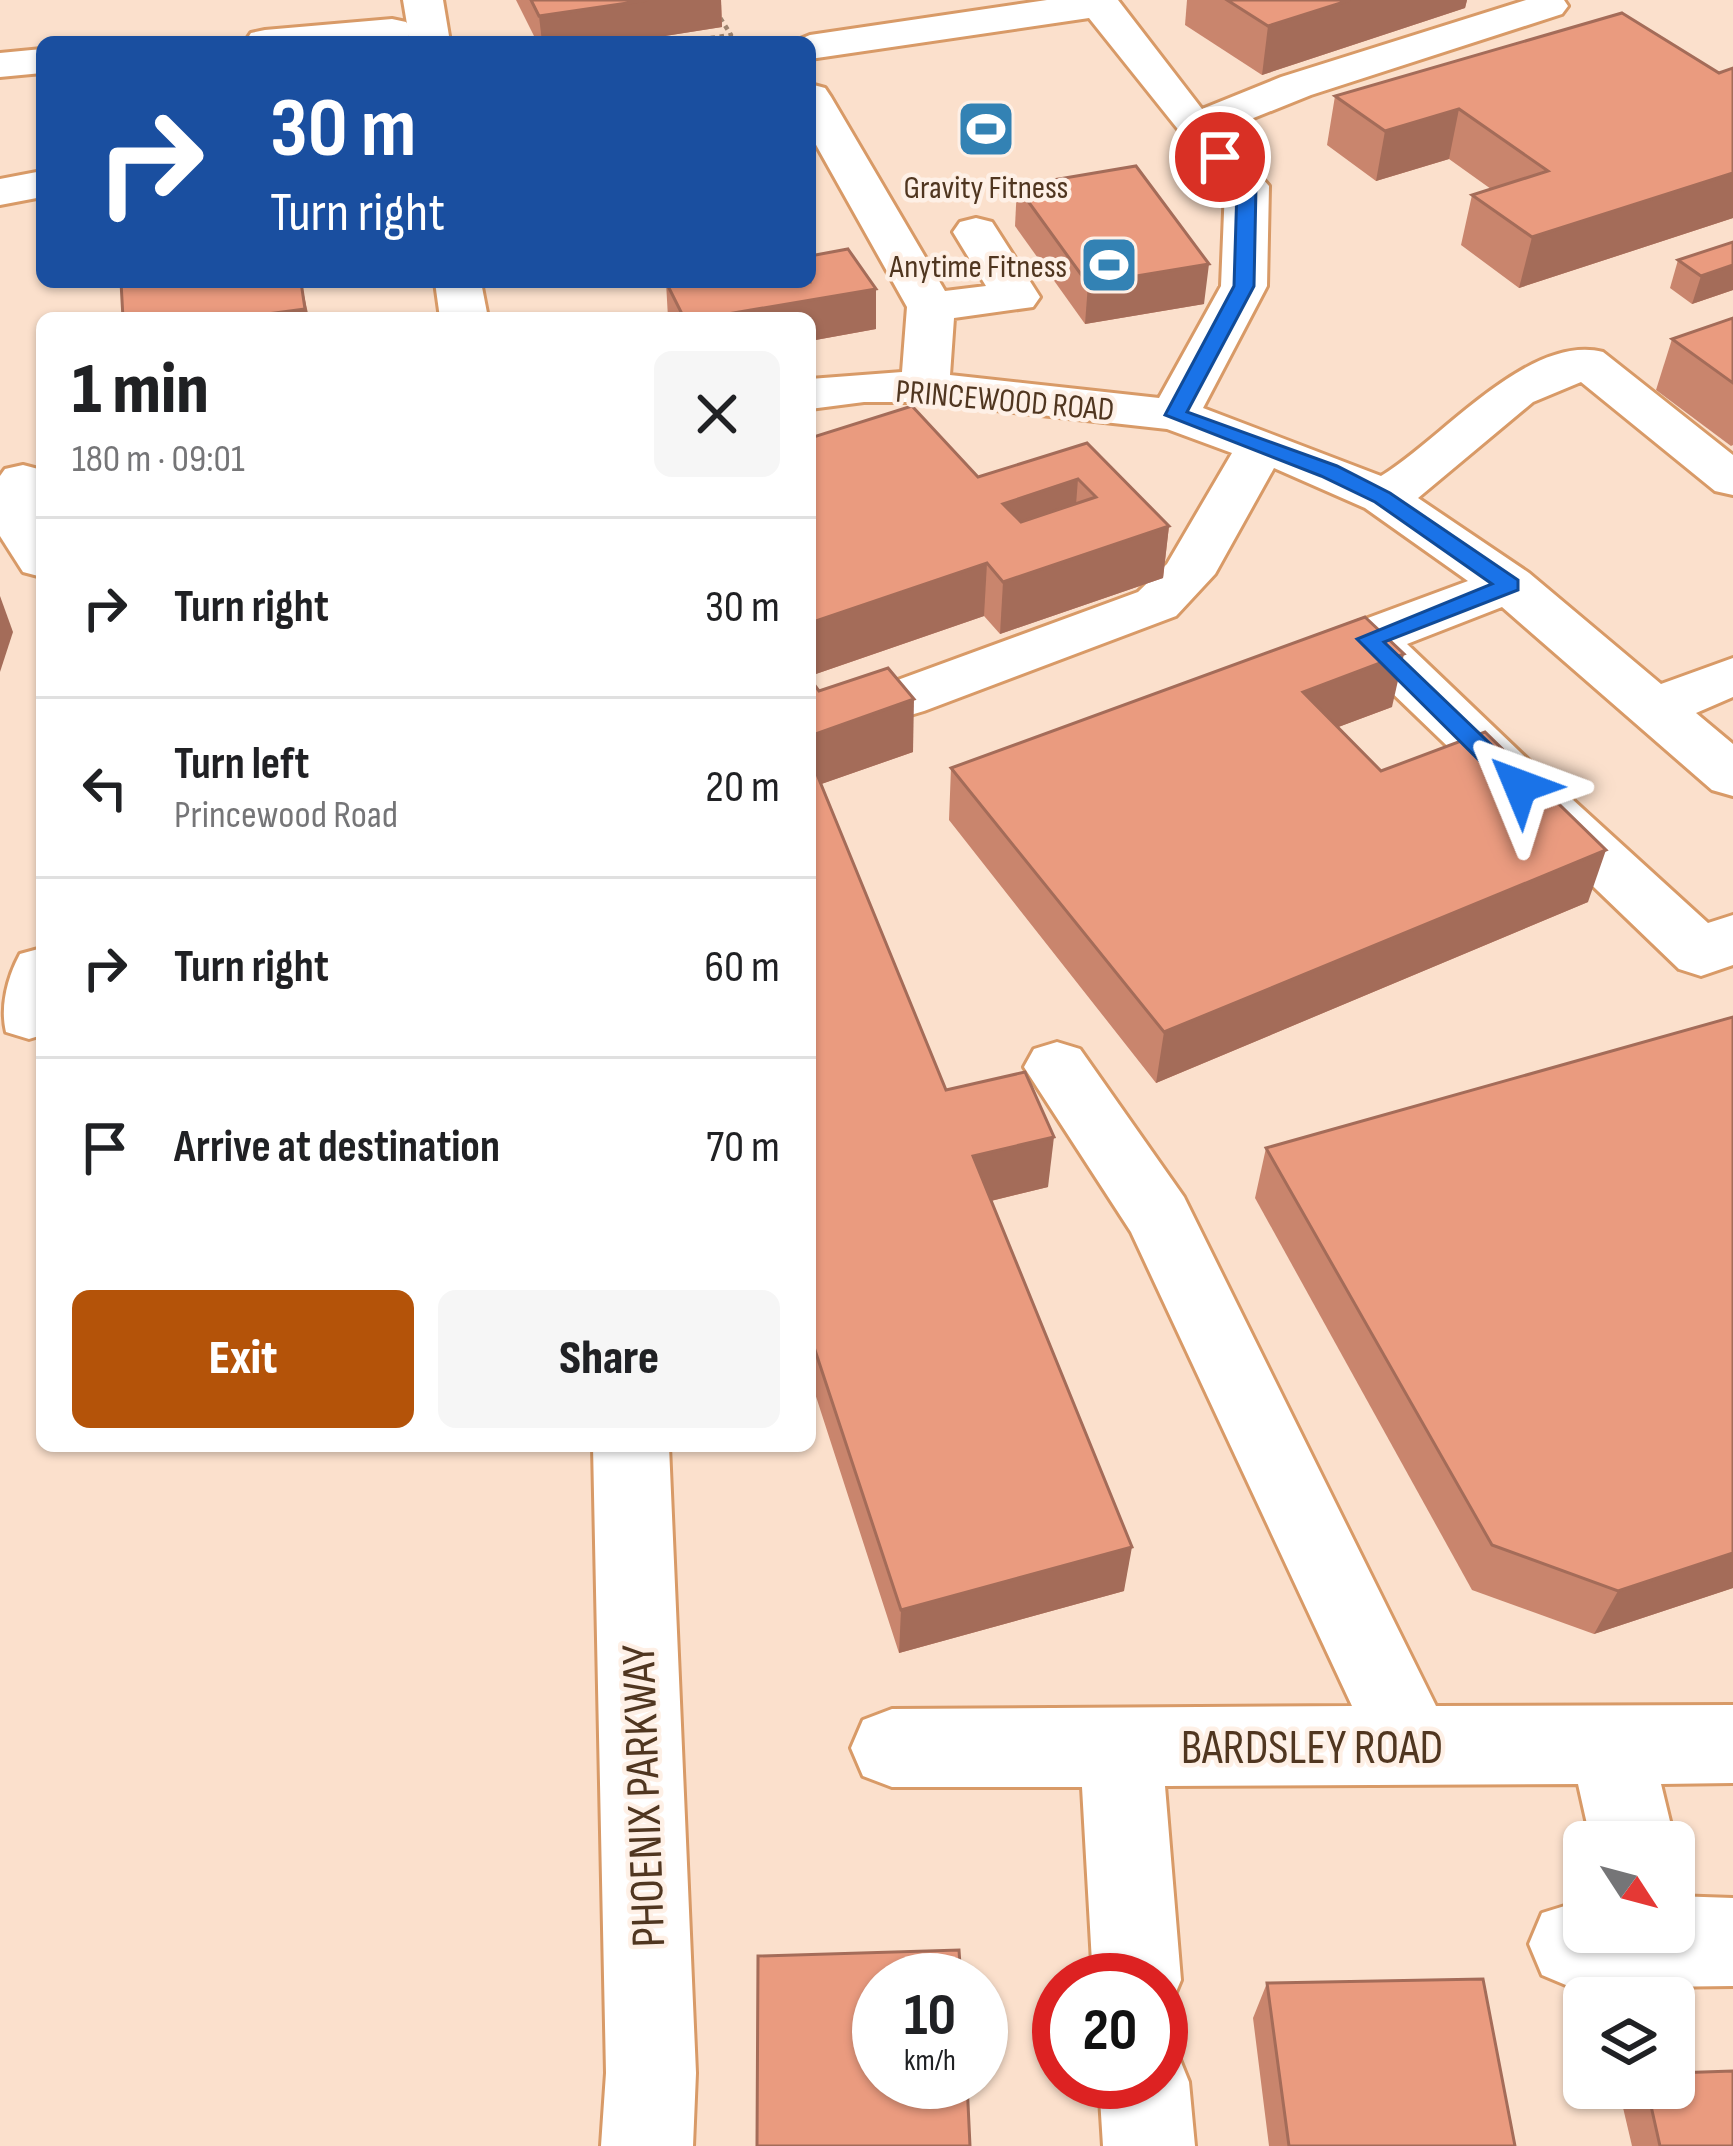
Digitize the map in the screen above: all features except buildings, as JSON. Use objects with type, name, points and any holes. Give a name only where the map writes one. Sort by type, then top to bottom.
[{"type":"street","points":[[328,36],[401,29],[423,0]]},
{"type":"street","points":[[808,34],[873,0]]},
{"type":"street","points":[[808,34],[1099,2],[1194,127],[1246,186],[1244,286],[1175,415]]},
{"type":"street","points":[[1194,127],[1296,86],[1548,5]]},
{"type":"street","points":[[0,64],[36,61]]},
{"type":"street","points":[[816,107],[931,307],[925,387]]},
{"type":"street","points":[[0,192],[36,185]]},
{"type":"street","points":[[931,307],[1016,297],[976,232]]},
{"type":"street","points":[[1383,497],[1421,475],[1516,392],[1586,362],[1733,480]]},
{"type":"street","name":"PRINCEWOOD ROAD","points":[[816,394],[925,387],[1175,415],[1262,446],[1383,497],[1510,585],[1733,776]]},
{"type":"street","points":[[904,698],[1157,604],[1188,574],[1262,446]]},
{"type":"street","points":[[22,480],[22,529],[36,551]]},
{"type":"street","points":[[1238,685],[1510,585]]},
{"type":"street","points":[[1369,639],[1701,953],[1733,938]]},
{"type":"street","points":[[1654,708],[1733,676]]},
{"type":"street","points":[[1057,1066],[1159,1217],[1412,1744]]},
{"type":"street","name":"PHOENIX PARKWAY","points":[[632,1452],[651,2073],[646,2146]]},
{"type":"street","name":"BARDSLEY ROAD","points":[[892,1748],[1733,1744]]},
{"type":"street","points":[[1610,1745],[1628,1821]]},
{"type":"street","points":[[1121,1747],[1135,1953]]},
{"type":"street","points":[[1146,2109],[1149,2146]]},
{"type":"path","points":[[710,0],[730,35],[723,36]]},
{"type":"place","name":"Gravity Fitness","points":[[986,129]]},
{"type":"place","name":"Anytime Fitness","points":[[1109,265]]},
{"type":"route","points":[[1220,157],[1246,186],[1244,286],[1175,415],[1329,471],[1383,497],[1510,585],[1369,639],[1520,786]]}]
